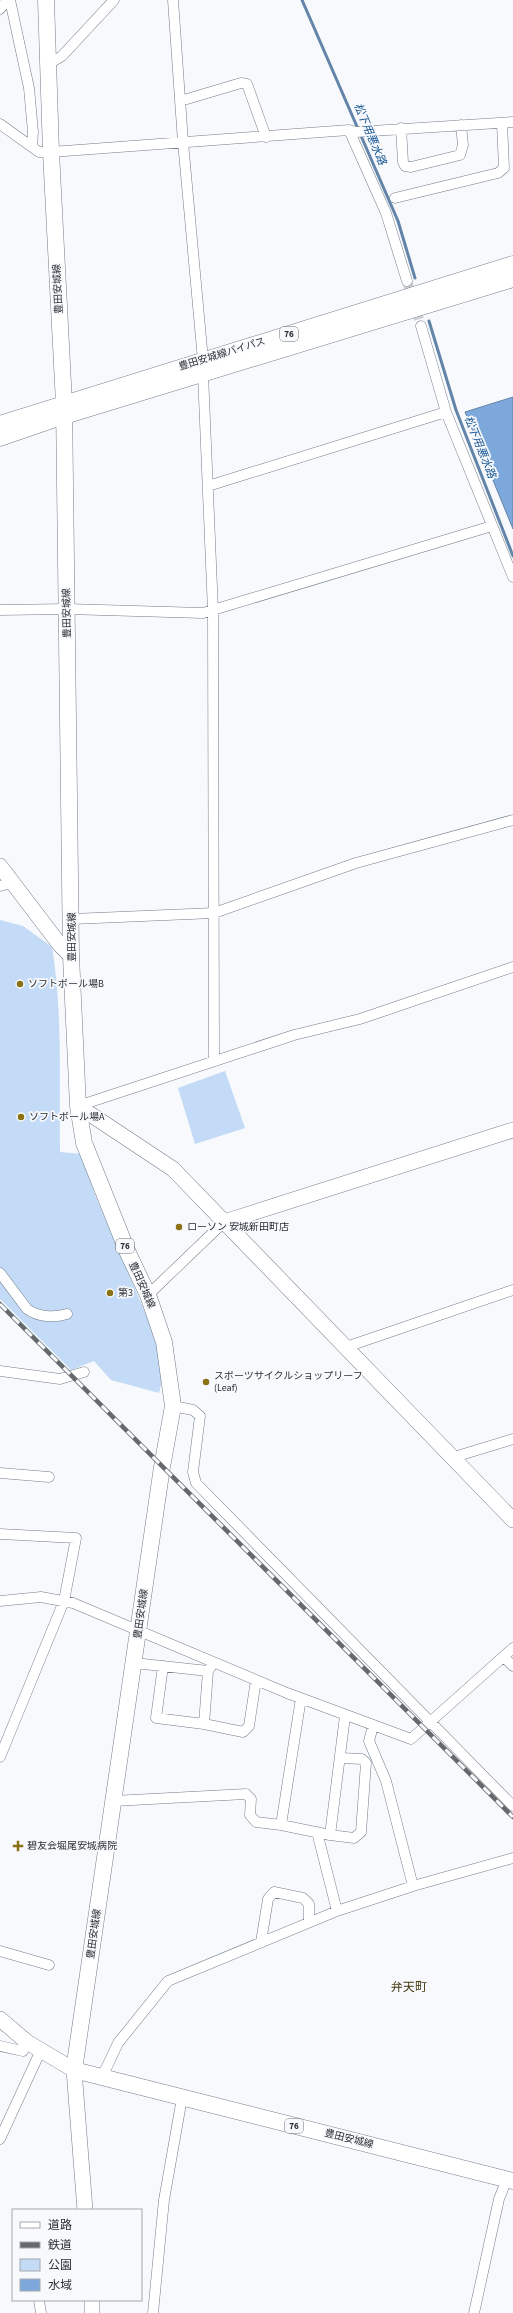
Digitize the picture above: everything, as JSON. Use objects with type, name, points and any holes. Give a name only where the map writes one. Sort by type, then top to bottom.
[{"type":"main road","name":"豊田安城線","points":[[46,0],[47,65],[64,409],[72,919],[71,956],[78,1106],[84,1143],[128,1253],[148,1295],[164,1342],[173,1406],[138,1630],[74,2070],[510,2180]]},
{"type":"main road","name":"豊田安城線バイパス","points":[[203,367],[513,264]]},
{"type":"main road","name":"豊田安城線バイパス","points":[[0,424],[64,409],[203,367],[513,279]]},
{"type":"main road","name":"豊田安城線バイパス","points":[[0,438],[64,409]]},
{"type":"street","points":[[0,9],[7,0]]},
{"type":"street","points":[[10,0],[29,88],[33,132],[32,147]]},
{"type":"street","points":[[47,65],[62,56],[114,0]]},
{"type":"street","points":[[173,0],[182,142],[203,367],[213,611],[214,1061]]},
{"type":"street","points":[[187,99],[241,83],[247,84],[266,137]]},
{"type":"street","points":[[395,198],[498,173],[504,168],[502,122]]},
{"type":"street","points":[[0,124],[39,152],[51,152],[182,142],[513,122]]},
{"type":"street","points":[[401,128],[405,166],[411,167],[460,155],[462,145],[461,125]]},
{"type":"street","points":[[356,131],[386,213],[408,281]]},
{"type":"street","points":[[421,326],[446,412],[513,577]]},
{"type":"street","points":[[208,486],[446,412]]},
{"type":"street","points":[[0,610],[67,609],[203,614],[492,526]]},
{"type":"street","points":[[72,919],[214,913],[356,863],[513,820]]},
{"type":"street","points":[[0,866],[6,885],[71,956]]},
{"type":"street","points":[[78,1106],[294,1036],[360,1019],[513,967]]},
{"type":"street","points":[[78,1106],[174,1169],[454,1457],[513,1520]]},
{"type":"street","points":[[148,1295],[224,1222],[513,1130]]},
{"type":"street","points":[[0,1273],[27,1309],[31,1312],[47,1316],[68,1314]]},
{"type":"street","points":[[346,1347],[513,1290]]},
{"type":"street","points":[[0,1371],[60,1380],[84,1372]]},
{"type":"street","points":[[173,1406],[194,1410],[200,1416],[193,1472],[196,1483],[513,1806]]},
{"type":"street","points":[[454,1457],[513,1439]]},
{"type":"street","points":[[0,1473],[49,1476]]},
{"type":"street","points":[[0,1534],[76,1538],[64,1601],[0,1756]]},
{"type":"street","points":[[0,1601],[41,1597],[64,1601],[138,1630],[211,1666],[256,1680],[345,1716],[411,1739],[430,1720],[510,1652],[513,1666]]},
{"type":"street","points":[[134,1663],[163,1666],[211,1666]]},
{"type":"street","points":[[163,1666],[156,1718],[204,1724],[243,1732],[250,1726],[256,1680]]},
{"type":"street","points":[[204,1724],[211,1666]]},
{"type":"street","points":[[281,1825],[301,1698]]},
{"type":"street","points":[[330,1835],[341,1758],[345,1716]]},
{"type":"street","points":[[373,1726],[369,1741],[386,1781],[413,1886]]},
{"type":"street","points":[[113,1801],[246,1794],[251,1799],[250,1815],[256,1822],[354,1838],[361,1832],[366,1763],[362,1759],[341,1758]]},
{"type":"street","points":[[317,1832],[337,1911]]},
{"type":"street","points":[[102,2077],[118,2043],[168,1982],[337,1911],[413,1886],[513,1858]]},
{"type":"street","points":[[261,1942],[268,1899],[274,1892],[303,1898],[309,1904],[309,1922]]},
{"type":"street","points":[[0,1951],[49,1964]]},
{"type":"street","points":[[0,2018],[27,2042],[74,2070],[85,2209]]},
{"type":"street","points":[[0,2046],[23,2051],[27,2042]]},
{"type":"street","points":[[0,2139],[41,2050]]},
{"type":"street","points":[[153,2313],[164,2200],[182,2098]]},
{"type":"street","points":[[474,2313],[499,2199],[510,2180]]},
{"type":"street","points":[[40,2301],[41,2313]]},
{"type":"street","points":[[92,2301],[92,2313]]},
{"type":"green space","points":[[0,920],[23,926],[52,947],[58,998],[59,1023],[60,1152],[82,1154],[95,1195],[153,1332],[160,1358],[162,1376],[159,1393],[111,1380],[94,1361],[71,1370],[0,1299]]},
{"type":"green space","points":[[225,1071],[245,1128],[195,1144],[178,1088]]},
{"type":"water","points":[[513,397],[513,529],[465,412]]},
{"type":"waterway","name":"松下用悪水路","points":[[302,0],[398,221],[415,278]]},
{"type":"waterway","name":"松下用悪水路","points":[[429,321],[456,410],[513,556]]},
{"type":"tunnel","points":[[407,281],[421,326]]},
{"type":"railway","points":[[0,1304],[513,1817]]},
{"type":"place","name":"ソフトボール場B","points":[[20,984]]},
{"type":"place","name":"ソフトボール場A","points":[[21,1117]]},
{"type":"place","name":"ローソン 安城新田町店","points":[[179,1227]]},
{"type":"place","name":"第3","points":[[110,1293]]},
{"type":"place","name":"スポーツサイクルショップリーフ (Leaf)","points":[[206,1382]]},
{"type":"place","name":"碧友会堀尾安城病院","points":[[18,1846]]},
{"type":"district","name":"弁天町","points":[[409,1987]]}]
